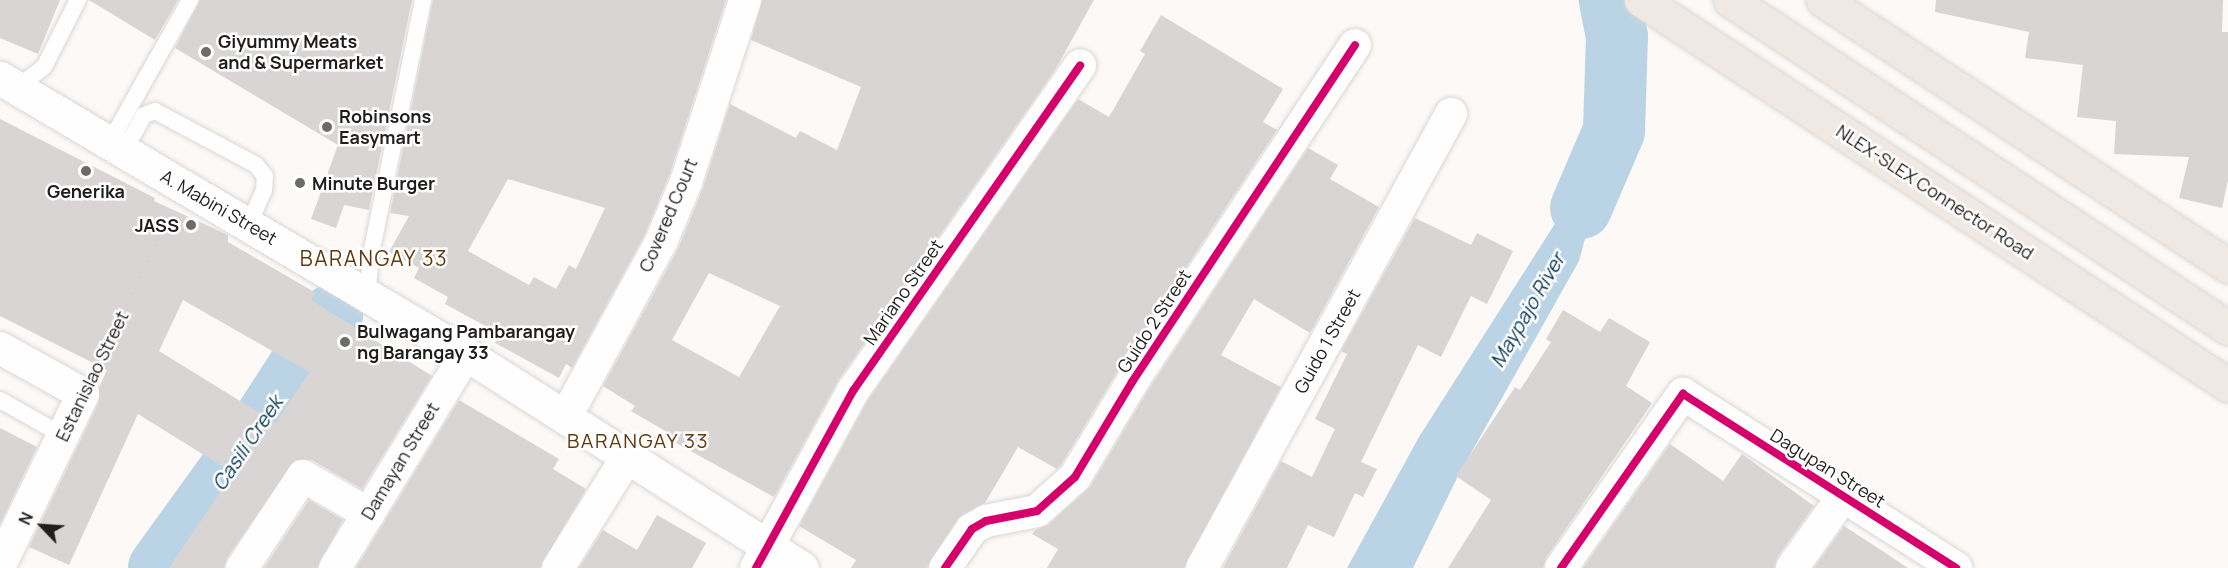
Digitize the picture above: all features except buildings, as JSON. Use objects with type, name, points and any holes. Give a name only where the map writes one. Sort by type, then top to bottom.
[{"type":"highway","name":"NLEX-SLEX Connector Road","points":[[1641,0],[2228,385]]},
{"type":"highway","points":[[1730,0],[2228,328]]},
{"type":"highway","points":[[1823,0],[2228,266]]},
{"type":"main road","name":"A. Mabini Street","points":[[8,83],[184,188],[249,223],[466,354],[627,457],[763,558],[802,568]]},
{"type":"street","name":"Covered Court","points":[[565,418],[669,222],[686,182],[745,0]]},
{"type":"street","name":"Guido 2 Street","points":[[945,568],[972,530],[986,521],[1037,511],[1075,477],[1132,382],[1354,45]]},
{"type":"street","name":"Mariano Street","points":[[763,558],[853,391],[1080,65]]},
{"type":"street","name":"Guido 1 Street","points":[[1202,568],[1451,114]]},
{"type":"street","points":[[0,348],[83,394]]},
{"type":"street","name":"Damayan Street","points":[[335,568],[466,354]]},
{"type":"street","name":"Estanislao Street","points":[[0,565],[83,394]]},
{"type":"street","name":"Dagupan Street","points":[[1562,568],[1683,394],[1956,568]]},
{"type":"street","points":[[558,568],[627,457]]},
{"type":"street","points":[[242,568],[303,476],[369,514]]},
{"type":"street","points":[[1792,568],[1844,495]]},
{"type":"lane","points":[[8,83],[44,67],[78,0]]},
{"type":"lane","points":[[117,147],[190,0]]},
{"type":"lane","points":[[354,287],[372,249],[423,0]]},
{"type":"lane","points":[[117,147],[144,115],[155,111],[256,165],[265,176],[264,190],[249,223]]},
{"type":"lane","points":[[0,400],[62,435]]},
{"type":"water","points":[[1614,131],[1579,261],[1458,476],[1413,568],[1347,568],[1419,437]]},
{"type":"waterway","name":"Maypajo River","points":[[1581,208],[1614,131],[1617,37],[1610,0]]},
{"type":"waterway","name":"Casili Creek","points":[[159,568],[255,435],[332,315]]},
{"type":"cycle path","points":[[945,568],[972,529],[986,521],[1037,511],[1075,477],[1132,382],[1355,45]]},
{"type":"cycle path","points":[[756,568],[853,391],[1080,65]]},
{"type":"cycle path","points":[[1561,568],[1683,394],[1956,568]]},
{"type":"place","name":"Giyummy Meats and & Supermarket","points":[[206,52]]},
{"type":"place","name":"Robinsons Easymart","points":[[327,127]]},
{"type":"place","name":"Generika","points":[[86,171]]},
{"type":"place","name":"Minute Burger","points":[[300,183]]},
{"type":"place","name":"JASS","points":[[191,225]]},
{"type":"place","name":"Bulwagang Pambarangay ng Barangay 33","points":[[345,342]]},
{"type":"district","name":"BARANGAY 33","points":[[374,258]]},
{"type":"district","name":"BARANGAY 33","points":[[638,440]]}]
